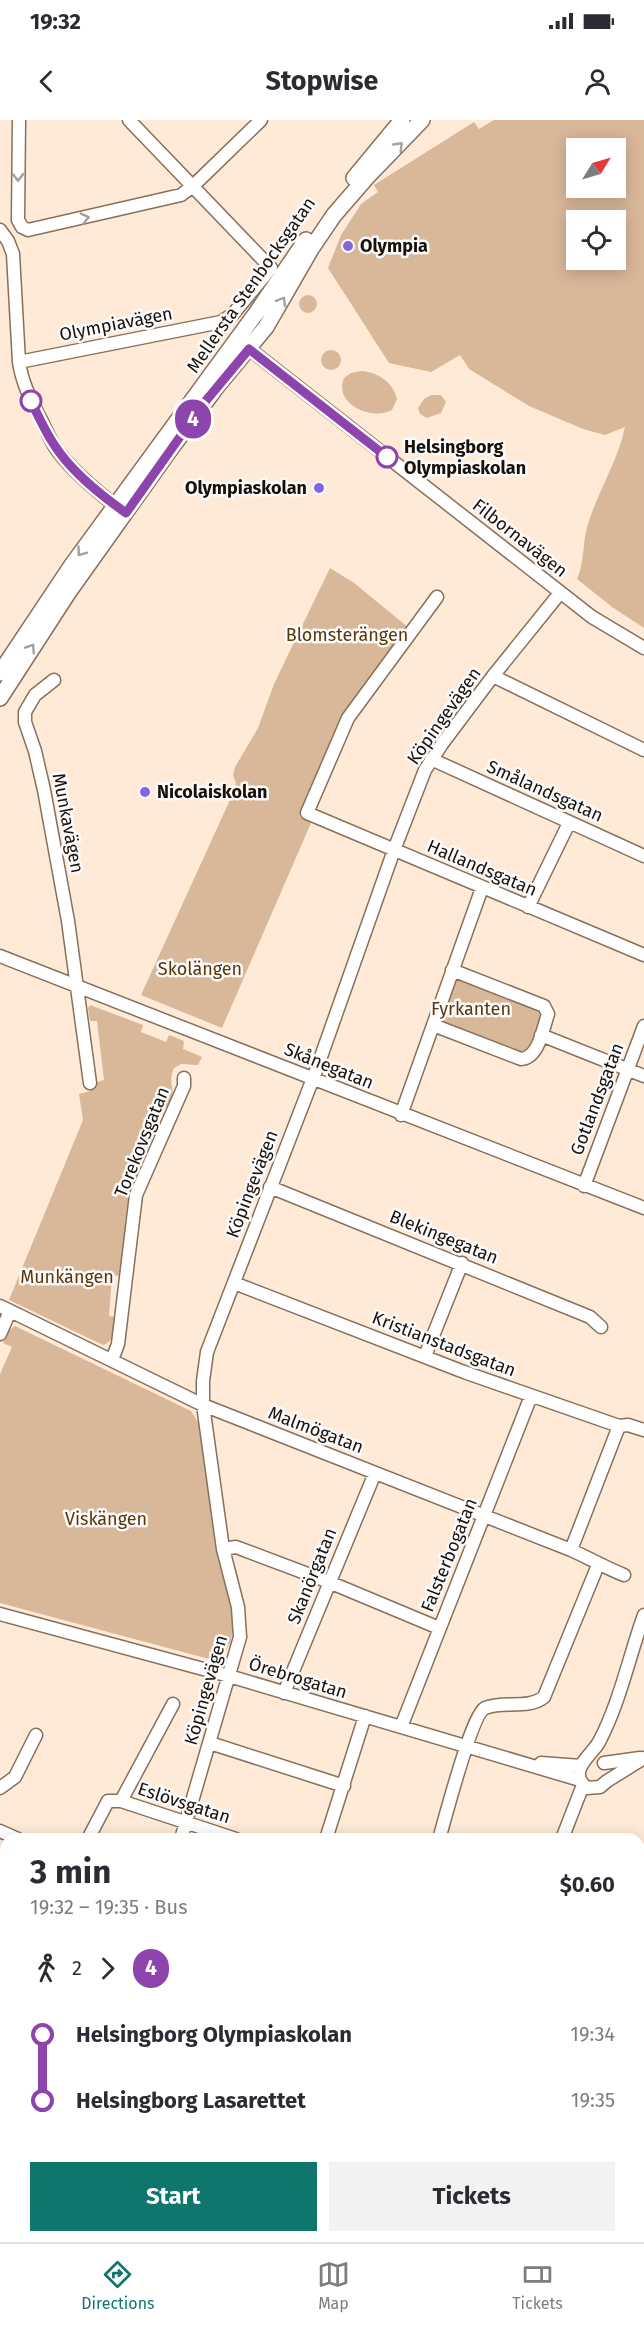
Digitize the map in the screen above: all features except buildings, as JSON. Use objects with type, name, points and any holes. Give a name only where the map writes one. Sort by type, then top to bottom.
[{"type":"main road","name":"Mellersta Stenbocksgatan","points":[[120,509],[243,344],[323,215],[402,120]]},
{"type":"main road","name":"Mellersta Stenbocksgatan","points":[[243,344],[266,327],[311,249],[334,215],[422,120]]},
{"type":"main road","points":[[0,674],[43,606],[120,509]]},
{"type":"main road","points":[[0,698],[120,509]]},
{"type":"street","points":[[19,120],[18,220],[22,227],[28,230],[181,195],[261,120]]},
{"type":"street","points":[[129,120],[193,186]]},
{"type":"street","name":"Olympiavägen","points":[[19,362],[221,322],[233,314],[271,268],[193,186]]},
{"type":"street","points":[[0,230],[10,244],[15,265],[19,362],[25,388],[55,447],[66,460],[120,509]]},
{"type":"street","name":"Filbornavägen","points":[[243,344],[560,592],[609,628],[644,648]]},
{"type":"street","name":"Köpingevägen","points":[[183,1833],[239,1645],[241,1630],[224,1549],[203,1405],[203,1381],[207,1352],[313,1079],[394,850],[431,759],[560,592]]},
{"type":"street","name":"Hallandsgatan","points":[[437,597],[348,718],[307,813],[644,955]]},
{"type":"street","points":[[493,676],[644,750]]},
{"type":"street","name":"Munkavägen","points":[[54,680],[34,695],[25,712],[25,722],[44,790],[68,921],[90,1083]]},
{"type":"street","name":"Smålandsgatan","points":[[431,759],[644,856]]},
{"type":"street","points":[[528,907],[569,823]]},
{"type":"street","points":[[401,1115],[482,888]]},
{"type":"street","name":"Skånegatan","points":[[0,956],[401,1115],[644,1208]]},
{"type":"street","points":[[433,1025],[521,1059],[533,1054],[541,1035],[548,1014],[544,1006],[452,970]]},
{"type":"street","name":"Gotlandsgatan","points":[[584,1185],[644,1026]]},
{"type":"street","points":[[541,1035],[644,1076]]},
{"type":"street","name":"Torekovsgatan","points":[[112,1360],[118,1344],[134,1202],[140,1183],[184,1086],[184,1078]]},
{"type":"street","name":"Blekingegatan","points":[[270,1187],[462,1263],[590,1317],[601,1327]]},
{"type":"street","points":[[425,1356],[462,1263]]},
{"type":"street","name":"Kristianstadsgatan","points":[[234,1283],[531,1396],[619,1426],[628,1425],[644,1430]]},
{"type":"street","points":[[0,1334],[5,1308]]},
{"type":"street","name":"Malmögatan","points":[[5,1308],[203,1405],[571,1550],[592,1559],[598,1565],[624,1575]]},
{"type":"street","name":"Falsterbogatan","points":[[401,1727],[531,1396]]},
{"type":"street","points":[[571,1550],[619,1426]]},
{"type":"street","name":"Skanörgatan","points":[[284,1693],[375,1473]]},
{"type":"street","points":[[224,1549],[236,1547],[329,1582],[439,1628]]},
{"type":"street","points":[[441,1833],[466,1748],[481,1710],[491,1706],[536,1702],[545,1695],[598,1565]]},
{"type":"street","name":"Örebrogatan","points":[[0,1614],[229,1676],[516,1761],[581,1783]]},
{"type":"street","points":[[564,1833],[581,1783],[579,1770],[602,1735],[644,1615]]},
{"type":"street","points":[[91,1833],[108,1801],[121,1801],[173,1704]]},
{"type":"street","points":[[328,1833],[365,1716]]},
{"type":"street","points":[[0,1788],[15,1777],[36,1735]]},
{"type":"street","points":[[602,1735],[602,1762],[608,1772],[607,1781]]},
{"type":"street","points":[[210,1743],[344,1786]]},
{"type":"street","points":[[583,1764],[594,1759],[602,1762],[644,1758]]},
{"type":"street","points":[[575,1805],[607,1781],[644,1758]]},
{"type":"street","name":"Örebrogatan","points":[[516,1761],[583,1764]]},
{"type":"street","points":[[581,1783],[596,1789]]},
{"type":"street","name":"Eslövsgatan","points":[[121,1801],[217,1833]]},
{"type":"green space","points":[[494,120],[644,120],[644,628],[612,607],[577,579],[588,524],[618,452],[625,427],[605,435],[583,429],[529,406],[469,369],[460,355],[431,372],[389,363],[328,268],[341,235],[361,204],[378,192],[374,185],[474,122],[479,129]]},
{"type":"green space","points":[[308,295],[314,298],[317,304],[314,310],[308,313],[302,310],[299,304],[302,298]]},
{"type":"green space","points":[[331,350],[338,353],[341,360],[338,367],[331,370],[324,367],[321,360],[324,353]]},
{"type":"green space","points":[[362,371],[379,376],[389,383],[397,399],[392,410],[384,413],[365,412],[356,408],[344,396],[342,387],[344,378],[351,373]]},
{"type":"green space","points":[[431,395],[441,395],[446,402],[441,413],[427,418],[420,414],[418,408],[424,399]]},
{"type":"green space","points":[[330,568],[354,583],[409,628],[344,715],[299,816],[311,823],[222,1028],[141,995],[229,802],[236,783],[233,775],[235,767],[258,728],[274,684]]},
{"type":"green space","name":"Fyrkanten","points":[[459,977],[539,1008],[543,1014],[530,1050],[522,1055],[444,1025],[440,1018],[453,979]]},
{"type":"green space","name":"Munkängen","points":[[90,1005],[143,1025],[141,1032],[166,1042],[169,1035],[184,1041],[183,1049],[202,1057],[198,1065],[181,1064],[174,1068],[171,1079],[173,1092],[171,1102],[168,1108],[161,1105],[131,1171],[138,1174],[127,1207],[120,1276],[112,1275],[109,1316],[116,1317],[114,1330],[110,1341],[103,1345],[9,1300],[83,1120],[79,1094],[90,1091],[97,1082],[104,1080],[97,1021],[90,1021],[88,1008]]},
{"type":"green space","name":"Viskängen","points":[[15,1326],[191,1411],[199,1424],[208,1492],[234,1618],[231,1641],[220,1662],[0,1603],[0,1374],[12,1347],[3,1343],[7,1332]]},
{"type":"bus line","name":"4","points":[[31,401],[55,447],[66,460],[104,497],[126,513],[204,403],[249,349],[387,457]]},
{"type":"place","name":"Olympia","points":[[348,246]]},
{"type":"place","name":"Helsingborg Olympiaskolan","points":[[387,457]]},
{"type":"place","name":"Olympiaskolan","points":[[319,488]]},
{"type":"place","name":"Nicolaiskolan","points":[[145,792]]},
{"type":"park label","name":"Blomsterängen","points":[[347,635]]},
{"type":"park label","name":"Skolängen","points":[[200,969]]}]
